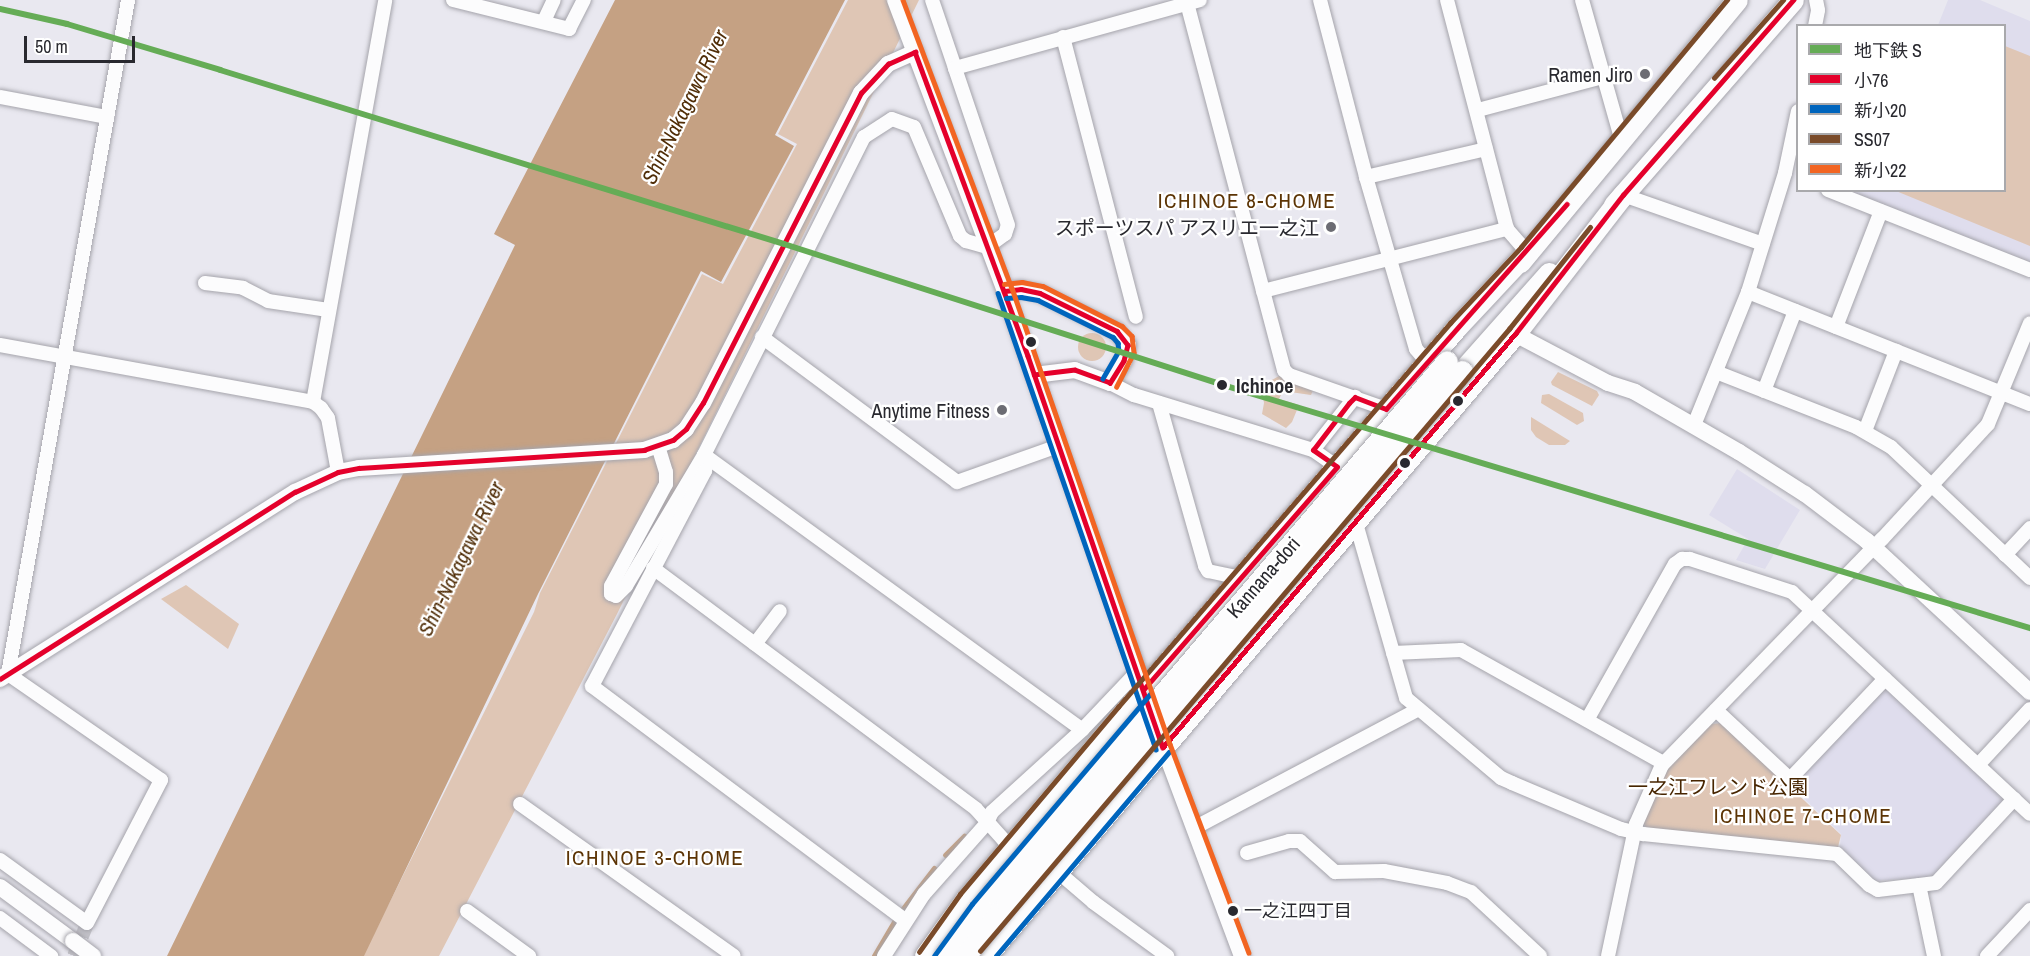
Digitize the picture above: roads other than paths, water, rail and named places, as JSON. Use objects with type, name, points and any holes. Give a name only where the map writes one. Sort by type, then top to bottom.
[{"type":"main road","name":"Kannana-dori","points":[[965,956],[1445,365],[1527,252],[1737,0]]},
{"type":"main road","name":"Kannana-dori","points":[[945,956],[993,893],[1445,365],[1534,289],[1623,195],[1793,0]]},
{"type":"main road","points":[[986,956],[1515,334],[1623,195]]},
{"type":"main road","points":[[925,956],[966,899],[1010,847],[1141,680],[1242,578],[1386,409],[1445,365]]},
{"type":"street","points":[[4,676],[128,0]]},
{"type":"street","points":[[313,402],[385,0]]},
{"type":"street","points":[[453,0],[569,29],[584,0]]},
{"type":"street","points":[[544,21],[555,0]]},
{"type":"street","points":[[932,0],[1008,225],[1005,234],[987,247]]},
{"type":"street","points":[[1320,0],[1366,177],[1416,349],[1445,365]]},
{"type":"street","points":[[1447,0],[1478,110],[1507,229],[1527,252]]},
{"type":"street","points":[[1582,0],[1621,138]]},
{"type":"street","points":[[1815,24],[1818,10],[1816,0]]},
{"type":"street","points":[[955,68],[1193,2],[1284,370],[1289,375],[1386,409]]},
{"type":"street","points":[[897,4],[1005,291],[1164,747],[1196,827],[1242,956]]},
{"type":"street","points":[[1063,37],[1136,317]]},
{"type":"street","points":[[4,676],[295,492],[338,472],[359,468],[651,448],[673,440],[686,429],[703,403],[861,93],[888,64],[915,52]]},
{"type":"street","points":[[1478,110],[1603,77]]},
{"type":"street","points":[[0,97],[107,117]]},
{"type":"street","points":[[651,448],[666,472],[666,484],[611,586],[611,594],[616,596],[626,586],[704,455],[864,137],[892,119],[914,127],[960,236],[966,241],[987,247]]},
{"type":"street","points":[[1694,425],[1748,292],[1762,244],[1791,176],[1796,122]]},
{"type":"street","points":[[1366,177],[1486,149]]},
{"type":"street","points":[[1833,192],[2030,270]]},
{"type":"street","points":[[1623,195],[1762,244]]},
{"type":"street","points":[[1836,327],[1881,211]]},
{"type":"street","points":[[1263,291],[1507,229]]},
{"type":"street","points":[[205,283],[243,288],[268,301],[328,310]]},
{"type":"street","points":[[1005,291],[1021,289],[1040,293],[1117,331],[1125,339],[1127,352],[1110,383]]},
{"type":"street","points":[[1748,292],[2030,404]]},
{"type":"street","points":[[1764,391],[1795,311]]},
{"type":"street","points":[[1608,956],[1635,832],[1664,763],[1874,547],[1988,424],[2030,323]]},
{"type":"street","points":[[1515,334],[1608,383],[1635,392],[1694,425],[1805,494],[1874,547],[2030,692]]},
{"type":"street","points":[[762,337],[957,482],[1058,446]]},
{"type":"street","points":[[0,345],[313,402],[328,418],[338,472]]},
{"type":"street","points":[[1865,432],[1896,351]]},
{"type":"street","points":[[1034,375],[1075,370],[1134,395],[1314,450],[1336,467]]},
{"type":"street","points":[[1716,372],[1865,432],[1891,447],[2030,578]]},
{"type":"street","points":[[1314,450],[1355,397]]},
{"type":"street","points":[[1159,403],[1205,566],[1208,571],[1242,578]]},
{"type":"street","points":[[704,455],[705,471],[592,686],[905,920]]},
{"type":"street","points":[[704,455],[1082,730]]},
{"type":"street","points":[[1355,520],[1406,698],[1501,778],[1635,832],[1837,854],[1869,885],[1878,890],[1936,883],[2014,800]]},
{"type":"street","points":[[2005,555],[2030,528]]},
{"type":"street","points":[[1587,720],[1678,561],[1690,559],[1792,592],[2030,814]]},
{"type":"street","points":[[652,568],[976,809],[1010,847]]},
{"type":"street","points":[[754,644],[780,611]]},
{"type":"street","points":[[1393,653],[1461,650],[1664,763]]},
{"type":"street","points":[[0,860],[87,923],[161,780],[4,676]]},
{"type":"street","points":[[1716,710],[1791,779],[1884,679]]},
{"type":"street","points":[[884,956],[905,920],[946,866],[987,823],[992,812],[1141,680]]},
{"type":"street","points":[[1196,827],[1419,709]]},
{"type":"street","points":[[1978,765],[2030,709]]},
{"type":"street","points":[[520,804],[734,956]]},
{"type":"street","points":[[1247,853],[1290,841],[1300,841],[1335,872],[1384,871],[1448,883],[1471,892],[1540,956]]},
{"type":"street","points":[[1057,871],[1093,902],[1167,956]]},
{"type":"street","points":[[1919,885],[1934,956]]},
{"type":"street","points":[[0,888],[93,956]]},
{"type":"street","points":[[1987,956],[2030,910]]},
{"type":"street","points":[[467,911],[529,956]]},
{"type":"street","points":[[0,918],[51,956]]},
{"type":"water","name":"Shin-Nakagawa River","points":[[615,0],[845,0],[775,135],[794,146],[721,282],[701,271],[538,594],[364,956],[167,956],[515,245],[494,234]]},
{"type":"waterway","points":[[945,855],[964,836]]},
{"type":"waterway","points":[[901,911],[934,868]]},
{"type":"waterway","points":[[874,956],[895,920]]},
{"type":"tunnel","points":[[74,956],[87,923]]},
{"type":"metro line","name":"S","points":[[0,9],[67,24],[220,70],[784,244],[1223,385],[2030,628]]},
{"type":"place","name":"Ramen Jiro","points":[[1645,74]]},
{"type":"place","name":"スポーツスパ アスリエ一之江","points":[[1331,227]]},
{"type":"place","name":"Ichinoe","points":[[1222,385]]},
{"type":"place","name":"Anytime Fitness","points":[[1002,410]]},
{"type":"place","name":"一之江四丁目","points":[[1233,911]]},
{"type":"district","name":"ICHINOE 8-CHOME","points":[[1247,201]]},
{"type":"district","name":"ICHINOE 7-CHOME","points":[[1803,816]]},
{"type":"district","name":"ICHINOE 3-CHOME","points":[[655,858]]},
{"type":"park label","name":"一之江フレンド公園","points":[[1718,786]]}]
